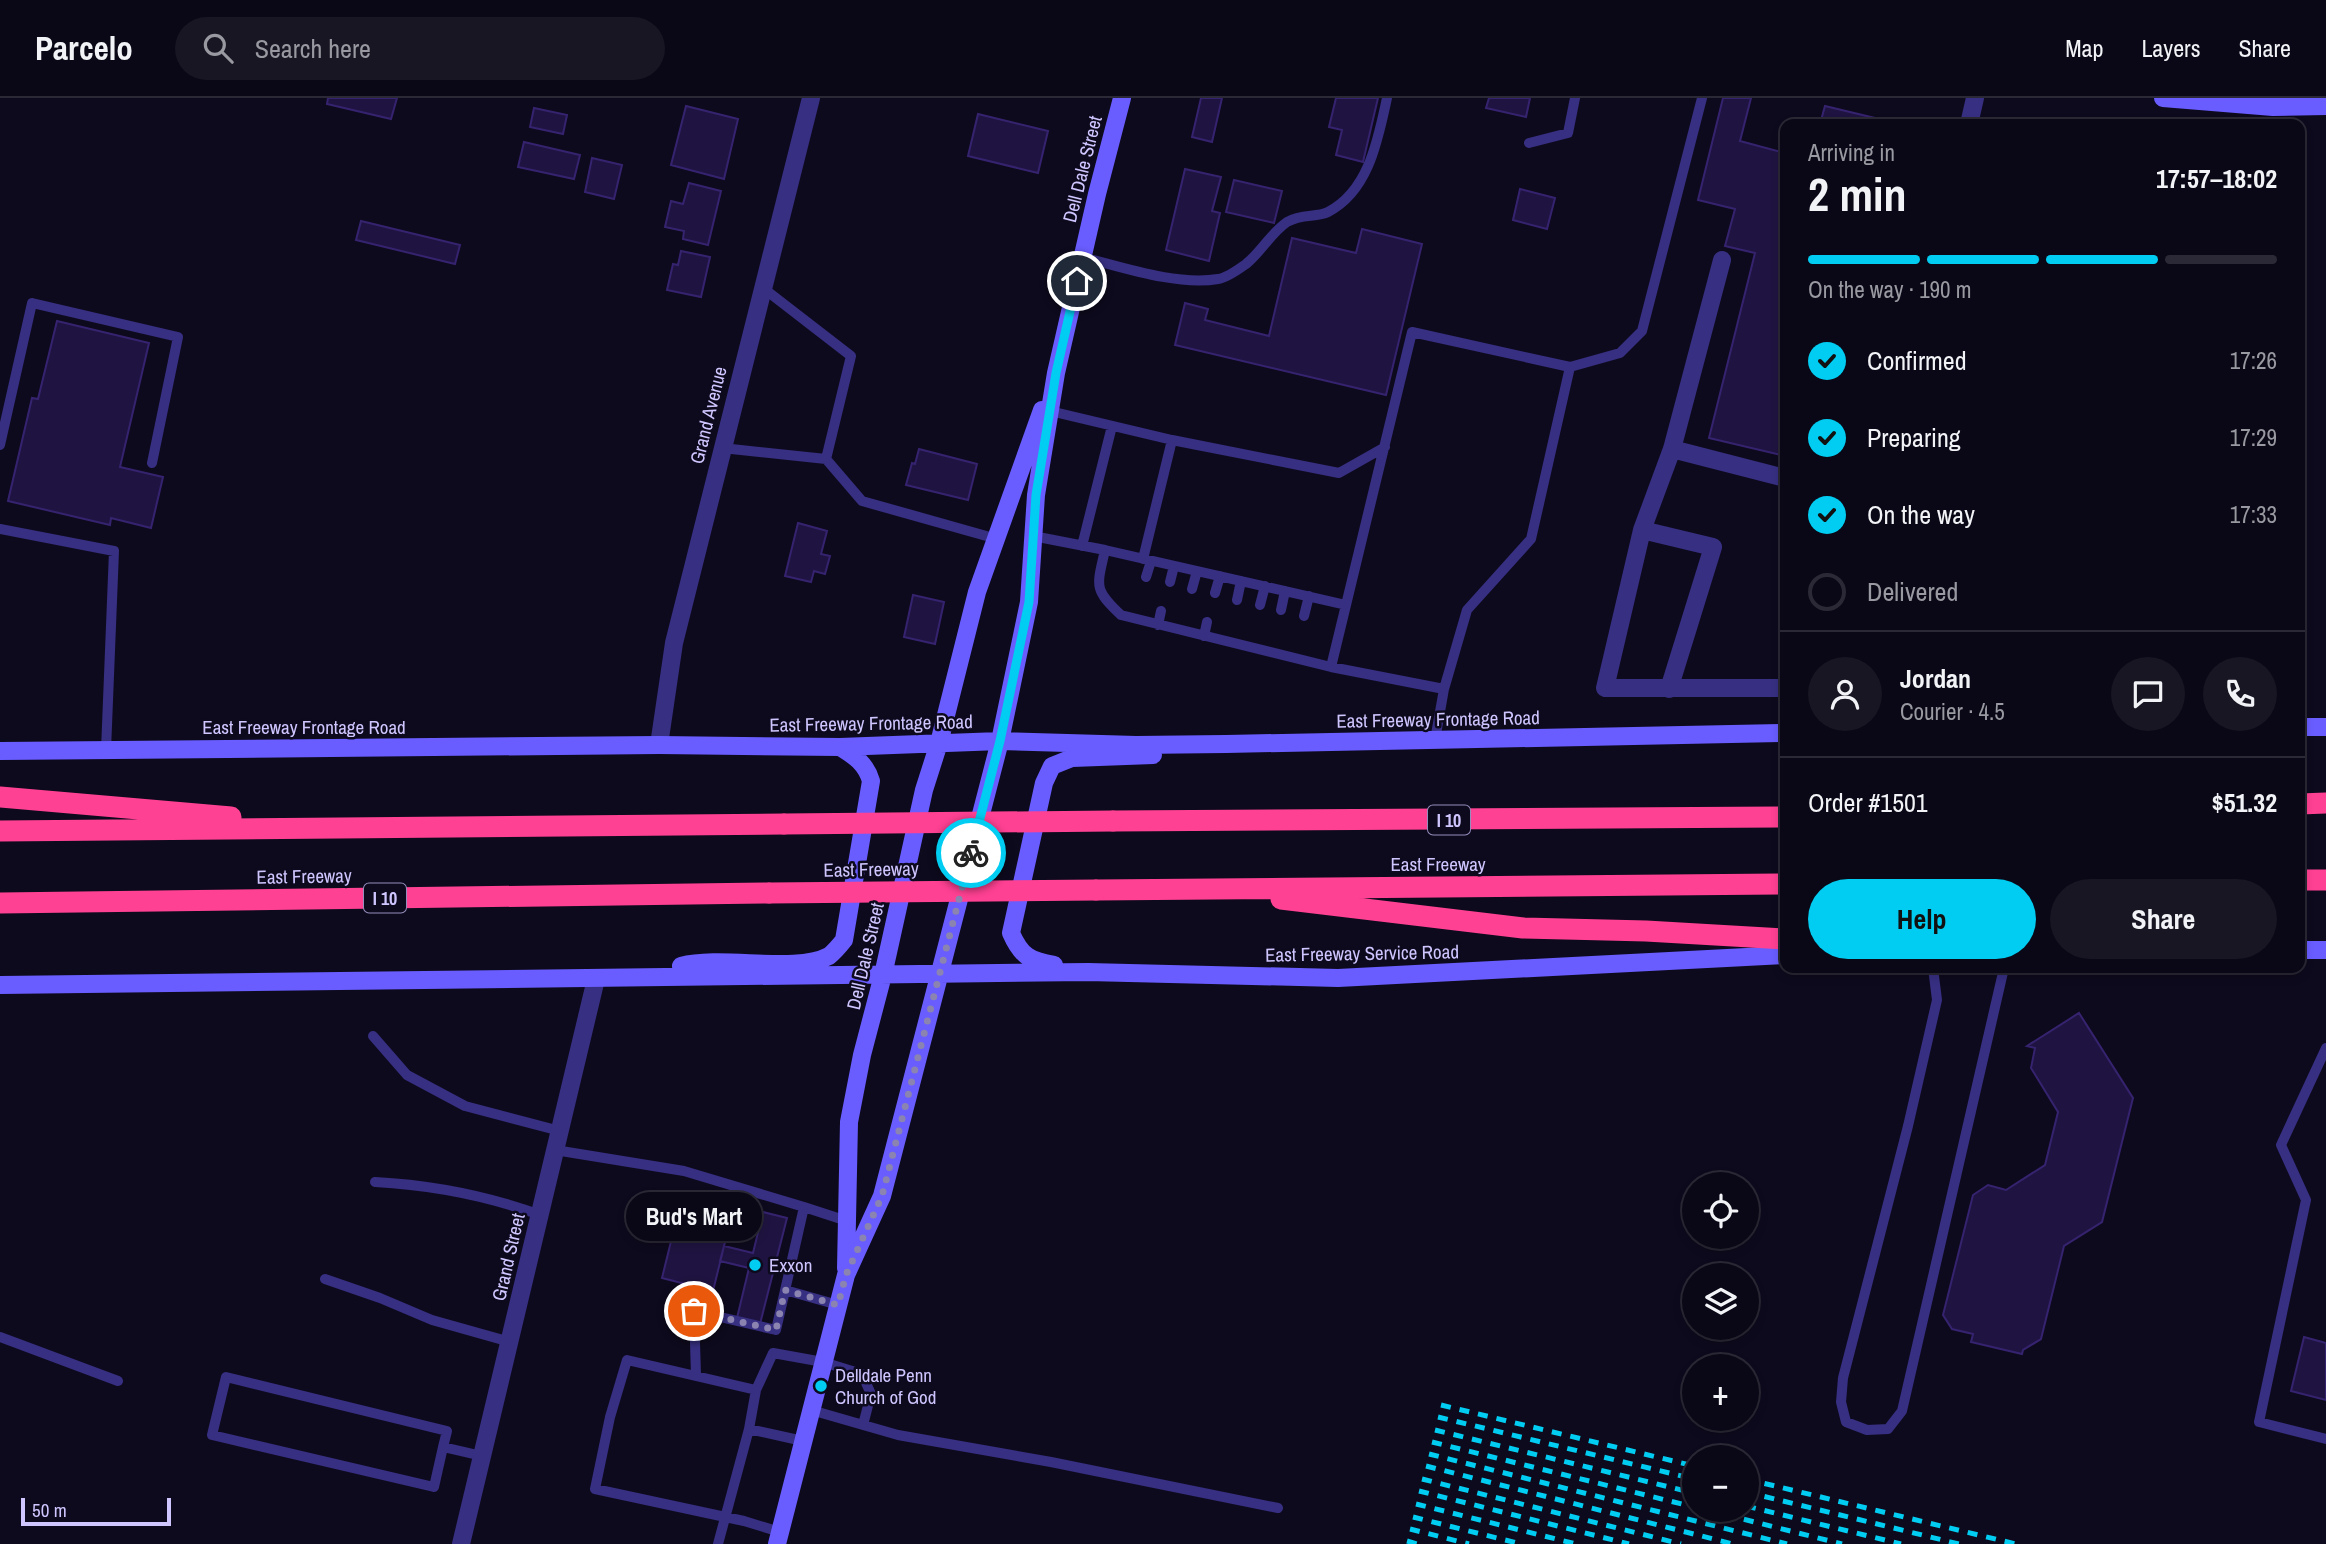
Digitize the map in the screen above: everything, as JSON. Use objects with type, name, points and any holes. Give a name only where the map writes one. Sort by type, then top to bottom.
[{"type":"highway","points":[[0,797],[139,810],[383,827]]},
{"type":"highway","points":[[2305,806],[2326,803]]},
{"type":"highway","points":[[2305,807],[2326,809]]},
{"type":"highway","name":"I 10","points":[[0,831],[1780,817]]},
{"type":"highway","points":[[2305,880],[2326,880]]},
{"type":"highway","name":"East Freeway","points":[[0,903],[1192,888],[1780,884]]},
{"type":"highway","points":[[1192,888],[1523,928],[1646,931],[1780,939]]},
{"type":"main road","name":"Dell Dale Street","points":[[778,1538],[846,1275],[882,1196],[1000,741],[1029,602],[1036,495],[1056,373],[1122,98]]},
{"type":"main road","points":[[2163,98],[2273,107],[2326,106]]},
{"type":"main road","name":"Dell Dale Street","points":[[846,1275],[849,1122],[862,1055],[883,975],[924,790],[939,743],[978,592],[1056,373]]},
{"type":"main road","points":[[2305,727],[2326,727]]},
{"type":"main road","name":"East Freeway Frontage Road","points":[[0,751],[659,745],[840,747],[1000,741],[1136,745],[1780,733]]},
{"type":"main road","points":[[1088,972],[1033,961],[1017,946],[1011,933],[1044,783],[1052,766],[1072,758],[1118,758],[1195,752],[1226,744]]},
{"type":"main road","points":[[648,977],[685,965],[726,962],[807,964],[830,955],[844,940],[871,781],[867,769],[857,758],[840,747]]},
{"type":"main road","points":[[2305,950],[2326,950]]},
{"type":"main road","name":"East Freeway Service Road","points":[[940,974],[1088,972],[1338,978],[1780,956]]},
{"type":"main road","points":[[0,985],[940,974]]},
{"type":"street","name":"Grand Avenue","points":[[659,745],[674,643],[811,98]]},
{"type":"street","points":[[1970,119],[1975,98]]},
{"type":"street","points":[[1722,260],[1672,450],[1642,530],[1605,688],[1780,688]]},
{"type":"street","points":[[1672,450],[1780,477]]},
{"type":"street","points":[[1642,530],[1713,547],[1669,689]]},
{"type":"street","name":"Grand Street","points":[[461,1544],[596,979]]},
{"type":"lane","points":[[1082,257],[1191,280],[1221,279],[1248,262],[1286,223],[1303,215],[1326,213],[1347,197],[1366,174],[1387,98]]},
{"type":"lane","points":[[1530,144],[1567,133],[1575,98]]},
{"type":"lane","points":[[1331,667],[1412,332],[1570,367],[1620,353],[1642,331],[1702,98]]},
{"type":"lane","points":[[764,288],[851,356],[825,459]]},
{"type":"lane","points":[[0,445],[32,303],[178,337],[152,463]]},
{"type":"lane","points":[[1436,740],[1444,689],[1467,610],[1531,540],[1570,367]]},
{"type":"lane","points":[[1050,411],[1172,440],[1339,473],[1385,447]]},
{"type":"lane","points":[[1082,546],[1112,426]]},
{"type":"lane","points":[[1146,577],[1147,560],[1172,440]]},
{"type":"lane","points":[[722,448],[825,459],[862,501],[996,539]]},
{"type":"lane","points":[[0,529],[114,551],[106,750]]},
{"type":"lane","points":[[1033,536],[1346,605]]},
{"type":"lane","points":[[1105,550],[1099,577],[1101,597],[1121,615],[1226,641],[1250,641],[1270,652],[1331,667],[1444,689]]},
{"type":"lane","points":[[1170,582],[1174,566]]},
{"type":"lane","points":[[1192,589],[1197,571]]},
{"type":"lane","points":[[1215,593],[1220,576]]},
{"type":"lane","points":[[1237,600],[1241,581]]},
{"type":"lane","points":[[1260,605],[1265,586]]},
{"type":"lane","points":[[1281,610],[1286,591]]},
{"type":"lane","points":[[1304,615],[1309,596]]},
{"type":"lane","points":[[1135,619],[1138,606]]},
{"type":"lane","points":[[1158,625],[1161,611]]},
{"type":"lane","points":[[1181,630],[1185,618]]},
{"type":"lane","points":[[1204,636],[1208,622]]},
{"type":"lane","points":[[1226,641],[1229,628]]},
{"type":"lane","points":[[1270,652],[1273,639]]},
{"type":"lane","points":[[1293,657],[1297,645]]},
{"type":"lane","points":[[1934,973],[1937,1000],[1908,1126],[1843,1378],[1842,1402],[1846,1422],[1867,1430],[1888,1429],[1902,1411],[2003,973]]},
{"type":"lane","points":[[373,1036],[407,1075],[465,1107],[560,1130]]},
{"type":"lane","points":[[2326,1048],[2281,1145],[2306,1200],[2259,1422],[2326,1439]]},
{"type":"lane","points":[[555,1150],[684,1171],[847,1221]]},
{"type":"lane","points":[[375,1182],[432,1188],[521,1208],[540,1215]]},
{"type":"lane","points":[[696,1375],[694,1311],[776,1330],[804,1207]]},
{"type":"lane","points":[[325,1279],[432,1320],[510,1342]]},
{"type":"lane","points":[[785,1290],[838,1305]]},
{"type":"lane","points":[[0,1337],[118,1381]]},
{"type":"lane","points":[[718,1544],[749,1429],[756,1390],[772,1353],[824,1362],[862,1374],[872,1394],[863,1425]]},
{"type":"lane","points":[[756,1390],[627,1360],[610,1417],[595,1489],[725,1517],[778,1538]]},
{"type":"lane","points":[[226,1377],[447,1431],[443,1447],[434,1487],[212,1435],[226,1377]]},
{"type":"lane","points":[[811,1410],[898,1435],[1051,1462],[1278,1508]]},
{"type":"lane","points":[[749,1429],[803,1441]]},
{"type":"lane","points":[[443,1447],[482,1456]]},
{"type":"building","points":[[328,98],[397,98],[391,119],[327,104]]},
{"type":"building","points":[[1201,98],[1222,98],[1212,142],[1192,137]]},
{"type":"building","points":[[1336,98],[1378,98],[1363,162],[1336,155],[1342,130],[1329,127]]},
{"type":"building","points":[[1489,98],[1530,98],[1526,117],[1486,108]]},
{"type":"building","points":[[1723,98],[1751,98],[1740,141],[1780,152],[1780,455],[1709,438],[1755,253],[1725,246],[1735,209],[1698,200]]},
{"type":"building","points":[[686,106],[738,119],[724,179],[671,165]]},
{"type":"building","points":[[1825,106],[1879,119],[1821,119]]},
{"type":"building","points":[[534,108],[567,115],[563,134],[530,127]]},
{"type":"building","points":[[978,114],[1048,131],[1038,173],[968,156]]},
{"type":"building","points":[[524,142],[580,155],[574,179],[518,167]]},
{"type":"building","points":[[592,158],[622,165],[614,199],[585,192]]},
{"type":"building","points":[[1185,169],[1221,177],[1212,211],[1220,213],[1209,261],[1166,250]]},
{"type":"building","points":[[1234,180],[1282,191],[1274,223],[1226,212]]},
{"type":"building","points":[[689,183],[721,191],[708,245],[683,239],[684,231],[665,227],[671,201],[683,204]]},
{"type":"building","points":[[1520,189],[1555,198],[1547,229],[1513,220]]},
{"type":"building","points":[[361,221],[460,245],[455,264],[356,240]]},
{"type":"building","points":[[1362,229],[1422,244],[1386,395],[1175,345],[1185,303],[1208,309],[1205,320],[1269,336],[1292,238],[1356,253]]},
{"type":"building","points":[[681,251],[710,257],[701,297],[667,290],[673,264],[678,265]]},
{"type":"building","points":[[57,321],[149,343],[120,467],[163,477],[151,528],[111,518],[110,525],[8,501],[32,398],[38,399]]},
{"type":"building","points":[[919,449],[977,464],[968,500],[906,485]]},
{"type":"building","points":[[798,523],[827,531],[821,554],[830,556],[825,574],[814,571],[811,582],[785,576]]},
{"type":"building","points":[[913,595],[944,602],[935,644],[904,637]]},
{"type":"building","points":[[2079,1013],[2133,1098],[2102,1222],[2064,1246],[2041,1339],[2023,1350],[2022,1354],[1971,1342],[1973,1334],[1952,1329],[1943,1315],[1973,1195],[1988,1185],[2006,1190],[2045,1165],[2058,1112],[2031,1068],[2035,1048],[2027,1046]]},
{"type":"building","name":"Exxon","points":[[763,1212],[787,1218],[760,1324],[737,1318],[749,1268],[720,1261],[724,1246],[753,1253]]},
{"type":"building","points":[[676,1221],[727,1234],[713,1291],[662,1278]]},
{"type":"building","points":[[2304,1337],[2326,1343],[2326,1400],[2291,1391]]},
{"type":"railway","points":[[1441,1405],[1682,1463]]},
{"type":"railway","points":[[1438,1417],[1682,1476]]},
{"type":"railway","points":[[1435,1430],[1682,1490]]},
{"type":"railway","points":[[1432,1442],[1682,1504]]},
{"type":"railway","points":[[1429,1454],[1787,1544]]},
{"type":"railway","points":[[1426,1466],[1733,1544]]},
{"type":"railway","points":[[1422,1479],[1681,1544]]},
{"type":"railway","points":[[1759,1482],[2016,1544]]},
{"type":"railway","points":[[1419,1491],[1629,1544]]},
{"type":"railway","points":[[1759,1495],[1959,1544]]},
{"type":"railway","points":[[1416,1504],[1576,1544]]},
{"type":"railway","points":[[1759,1509],[1901,1544]]},
{"type":"railway","points":[[1413,1517],[1521,1544]]},
{"type":"railway","points":[[1755,1522],[1842,1544]]},
{"type":"railway","points":[[1410,1529],[1469,1544]]},
{"type":"railway","points":[[1407,1541],[1417,1544]]},
{"type":"way so far","points":[[694,1311],[776,1330],[785,1290],[838,1305],[846,1275],[882,1196],[971,853]]},
{"type":"place","name":"Exxon","points":[[755,1265]]},
{"type":"place","name":"Bud's Mart","points":[[694,1311]]},
{"type":"place","name":"Delldale Penn Church of God","points":[[821,1386]]},
{"type":"route","points":[[971,853],[1000,741],[1029,602],[1036,495],[1056,373],[1077,281]]}]
